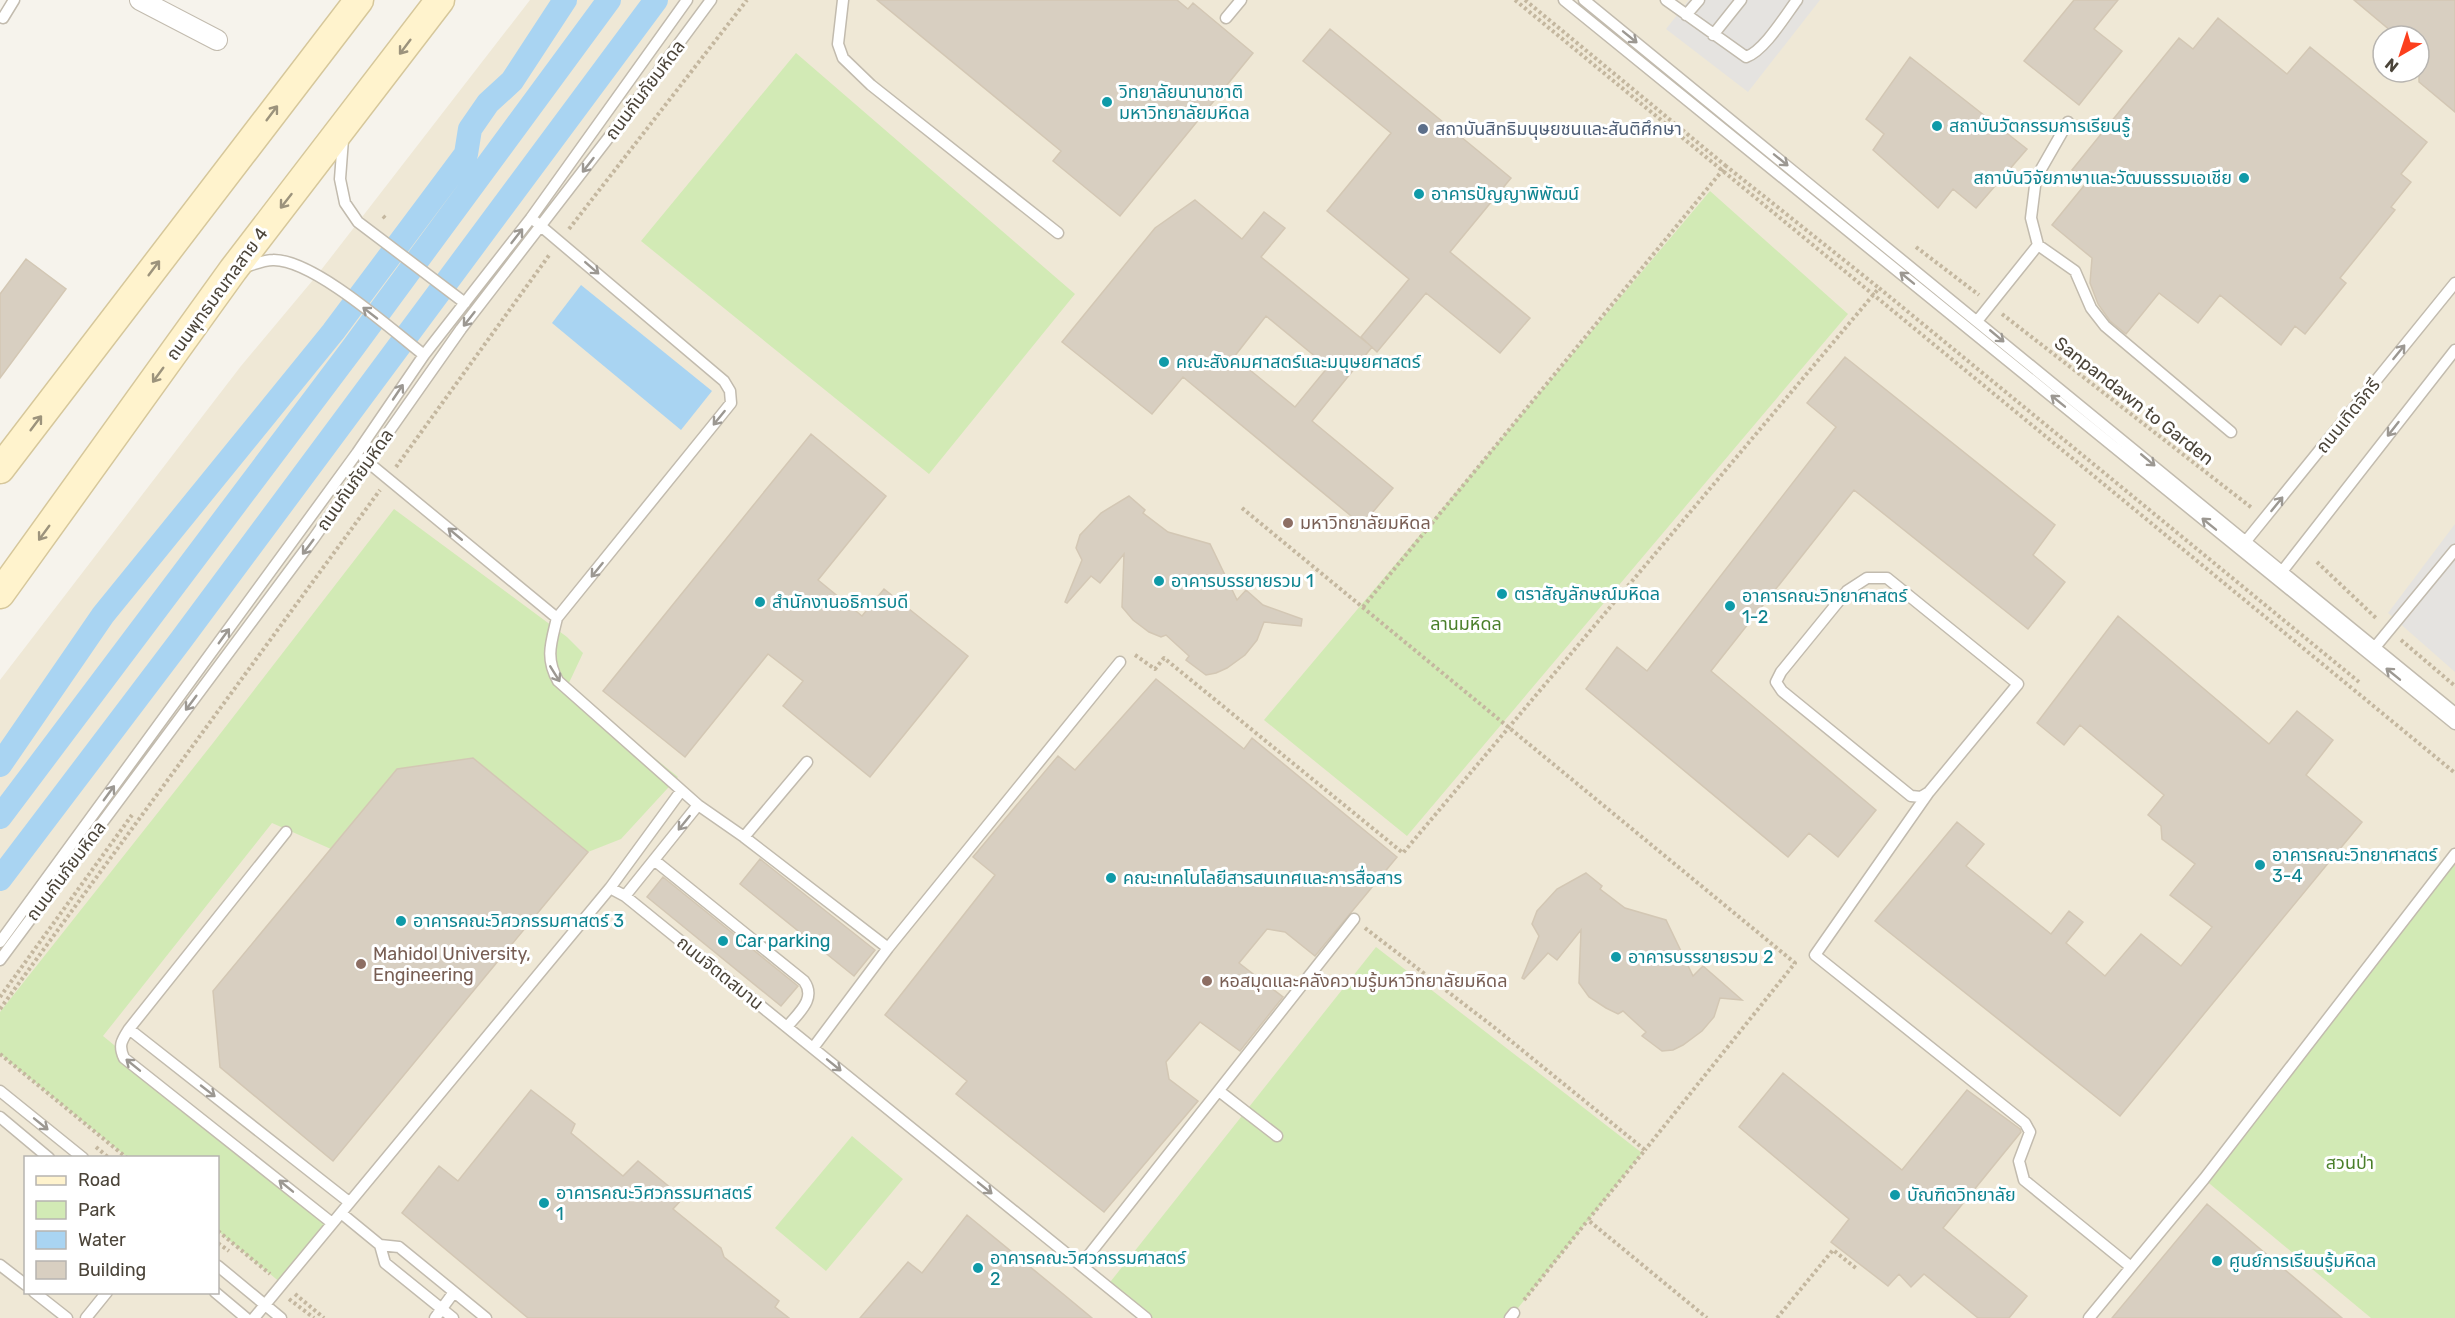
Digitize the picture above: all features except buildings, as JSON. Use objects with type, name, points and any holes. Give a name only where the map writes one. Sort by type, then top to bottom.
[{"type":"main road","points":[[0,469],[358,0]]},
{"type":"main road","name":"ถนนพุทธมณฑลสาย 4","points":[[0,594],[233,270],[440,0]]},
{"type":"street","points":[[145,1],[217,40]]},
{"type":"lane","points":[[3,18],[14,0]]},
{"type":"lane","name":"ถนนกันภัยมหิดล","points":[[0,942],[357,453],[424,355],[531,218],[687,0]]},
{"type":"lane","name":"ถนนกันภัยมหิดล","points":[[0,960],[314,538],[461,329],[626,115],[711,0]]},
{"type":"lane","points":[[843,0],[838,44],[843,58],[850,67],[1058,233]]},
{"type":"lane","points":[[1227,18],[1241,0]]},
{"type":"lane","points":[[1564,0],[2243,545],[2376,646],[2455,713]]},
{"type":"lane","points":[[1584,0],[1978,320],[2243,545]]},
{"type":"lane","points":[[1666,0],[1746,57],[1754,55],[1797,0]]},
{"type":"lane","points":[[1686,15],[1699,0]]},
{"type":"lane","points":[[1713,35],[1741,0]]},
{"type":"lane","points":[[2068,122],[2036,178],[2031,218],[2038,245],[2075,271],[2091,308],[2104,326],[2232,432]]},
{"type":"lane","points":[[344,127],[340,179],[345,203],[358,222],[465,303]]},
{"type":"lane","points":[[531,218],[560,240],[724,381],[730,391],[730,403],[558,618],[551,645],[550,666],[558,681],[681,791],[888,948]]},
{"type":"lane","points":[[1978,320],[2038,245]]},
{"type":"lane","points":[[233,270],[273,260],[293,264],[318,274],[424,355]]},
{"type":"lane","name":"ถนนเทิดจักรี","points":[[2243,545],[2455,283]]},
{"type":"lane","points":[[2280,574],[2455,350]]},
{"type":"lane","points":[[357,453],[558,618]]},
{"type":"lane","points":[[2376,646],[2455,550]]},
{"type":"lane","points":[[2280,574],[2455,724]]},
{"type":"lane","points":[[1929,792],[1921,797],[1911,796],[1782,691],[1776,682],[1781,672],[1847,591],[1867,578],[1887,578],[2018,684],[1929,792],[1815,955],[2025,1123],[2030,1132],[2019,1161],[2024,1180],[2131,1267]]},
{"type":"lane","points":[[813,1048],[888,948],[1124,663]]},
{"type":"lane","points":[[744,837],[807,762]]},
{"type":"lane","points":[[254,1318],[610,888],[681,791]]},
{"type":"lane","points":[[625,896],[698,805]]},
{"type":"lane","points":[[286,832],[129,1029],[121,1042],[120,1050],[124,1058],[332,1223]]},
{"type":"lane","points":[[2089,1318],[2204,1179],[2455,854]]},
{"type":"lane","points":[[654,860],[810,988],[809,999],[787,1027]]},
{"type":"lane","name":"ถนนจิตตสมาน","points":[[610,888],[625,896],[1146,1318]]},
{"type":"lane","points":[[1081,1266],[1354,919]]},
{"type":"lane","points":[[129,1029],[349,1202]]},
{"type":"lane","points":[[0,1091],[81,1156]]},
{"type":"lane","points":[[1219,1091],[1277,1136]]},
{"type":"lane","points":[[0,1117],[47,1156]]},
{"type":"lane","points":[[341,1213],[380,1245],[399,1247],[486,1318]]},
{"type":"lane","points":[[380,1245],[385,1263],[439,1314],[453,1318]]},
{"type":"lane","points":[[0,1265],[24,1284]]},
{"type":"lane","points":[[219,1267],[281,1318]]},
{"type":"lane","points":[[439,1314],[454,1292]]},
{"type":"lane","points":[[35,1294],[67,1318]]},
{"type":"lane","points":[[86,1318],[106,1294]]},
{"type":"lane","points":[[216,1294],[246,1318]]},
{"type":"path","points":[[0,1010],[560,240],[747,0]]},
{"type":"path","points":[[1515,0],[2455,773]]},
{"type":"path","points":[[1526,0],[2359,682]]},
{"type":"path","points":[[1363,608],[1726,166]]},
{"type":"path","points":[[383,216],[387,220]]},
{"type":"path","points":[[1124,663],[1136,655],[1155,669],[1164,658],[1403,853],[1879,288]]},
{"type":"path","name":"Sanpandawn to Garden","points":[[1999,312],[2253,509]]},
{"type":"path","points":[[1242,508],[1795,963],[1512,1315]]},
{"type":"path","points":[[1354,919],[1495,1028],[1645,1150]]},
{"type":"path","points":[[0,1054],[125,1156]]},
{"type":"path","points":[[1588,1220],[1707,1318]]},
{"type":"path","points":[[1777,1318],[1833,1250],[1857,1269]]},
{"type":"shaded area","name":"มหาวิทยาลัยมหิดล","points":[[530,0],[2455,0],[2455,1318],[0,1318],[0,680],[241,366],[318,274]]},
{"type":"shaded area","points":[[1689,0],[1820,0],[1748,92],[1666,29]]},
{"type":"shaded area","points":[[2455,524],[2455,672],[2388,613]]},
{"type":"green space","points":[[796,53],[1075,294],[929,474],[641,241]]},
{"type":"green space","name":"ลานมหิดล","points":[[1710,191],[1848,314],[1407,836],[1264,720]]},
{"type":"green space","points":[[394,509],[567,637],[583,653],[567,687],[678,777],[621,839],[588,852],[473,758],[397,769],[331,849],[272,823],[103,1036],[332,1223],[281,1283],[219,1232],[219,1156],[126,1156],[0,1054],[0,1012],[213,743]]},
{"type":"green space","name":"สวนป่า","points":[[2455,854],[2455,1318],[2371,1318],[2204,1179]]},
{"type":"green space","points":[[1376,947],[1642,1153],[1510,1318],[1146,1318],[1107,1286]]},
{"type":"green space","points":[[852,1136],[903,1179],[826,1271],[775,1228]]},
{"type":"water","points":[[581,285],[712,391],[681,430],[552,323]]},
{"type":"waterway","points":[[0,765],[103,615],[333,332],[466,154],[470,129],[488,103],[512,81],[565,0]]},
{"type":"waterway","points":[[0,817],[352,349],[609,0]]},
{"type":"waterway","points":[[0,879],[181,640],[656,0]]},
{"type":"place","name":"วิทยาลัยนานาชาติ มหาวิทยาลัยมหิดล","points":[[1107,102]]},
{"type":"place","name":"สถาบันวัตกรรมการเรียนรู้","points":[[1937,126]]},
{"type":"place","name":"สถาบันสิทธิมนุษยชนและสันติศึกษา","points":[[1423,129]]},
{"type":"place","name":"สถาบันวิจัยภาษาและวัฒนธรรมเอเชีย","points":[[2244,178]]},
{"type":"place","name":"อาคารปัญญาพิพัฒน์","points":[[1419,194]]},
{"type":"place","name":"คณะสังคมศาสตร์และมนุษยศาสตร์","points":[[1164,362]]},
{"type":"place","name":"มหาวิทยาลัยมหิดล","points":[[1288,523]]},
{"type":"place","name":"อาคารบรรยายรวม 1","points":[[1159,581]]},
{"type":"place","name":"ตราสัญลักษณ์มหิดล","points":[[1502,594]]},
{"type":"place","name":"สำนักงานอธิการบดี","points":[[760,602]]},
{"type":"place","name":"อาคารคณะวิทยาศาสตร์ 1-2","points":[[1730,606]]},
{"type":"place","name":"อาคารคณะวิทยาศาสตร์ 3-4","points":[[2260,865]]},
{"type":"place","name":"คณะเทคโนโลยีสารสนเทศและการสื่อสาร","points":[[1111,878]]},
{"type":"place","name":"อาคารคณะวิศวกรรมศาสตร์ 3","points":[[401,921]]},
{"type":"place","name":"Car parking","points":[[723,941]]},
{"type":"place","name":"อาคารบรรยายรวม 2","points":[[1616,957]]},
{"type":"place","name":"Mahidol University, Engineering","points":[[361,964]]},
{"type":"place","name":"หอสมุดและคลังความรู้มหาวิทยาลัยมหิดล","points":[[1207,981]]},
{"type":"place","name":"บัณฑิตวิทยาลัย","points":[[1895,1195]]},
{"type":"place","name":"อาคารคณะวิศวกรรมศาสตร์ 1","points":[[544,1203]]},
{"type":"place","name":"ศูนย์การเรียนรู้มหิดล","points":[[2217,1261]]},
{"type":"place","name":"อาคารคณะวิศวกรรมศาสตร์ 2","points":[[978,1268]]}]
